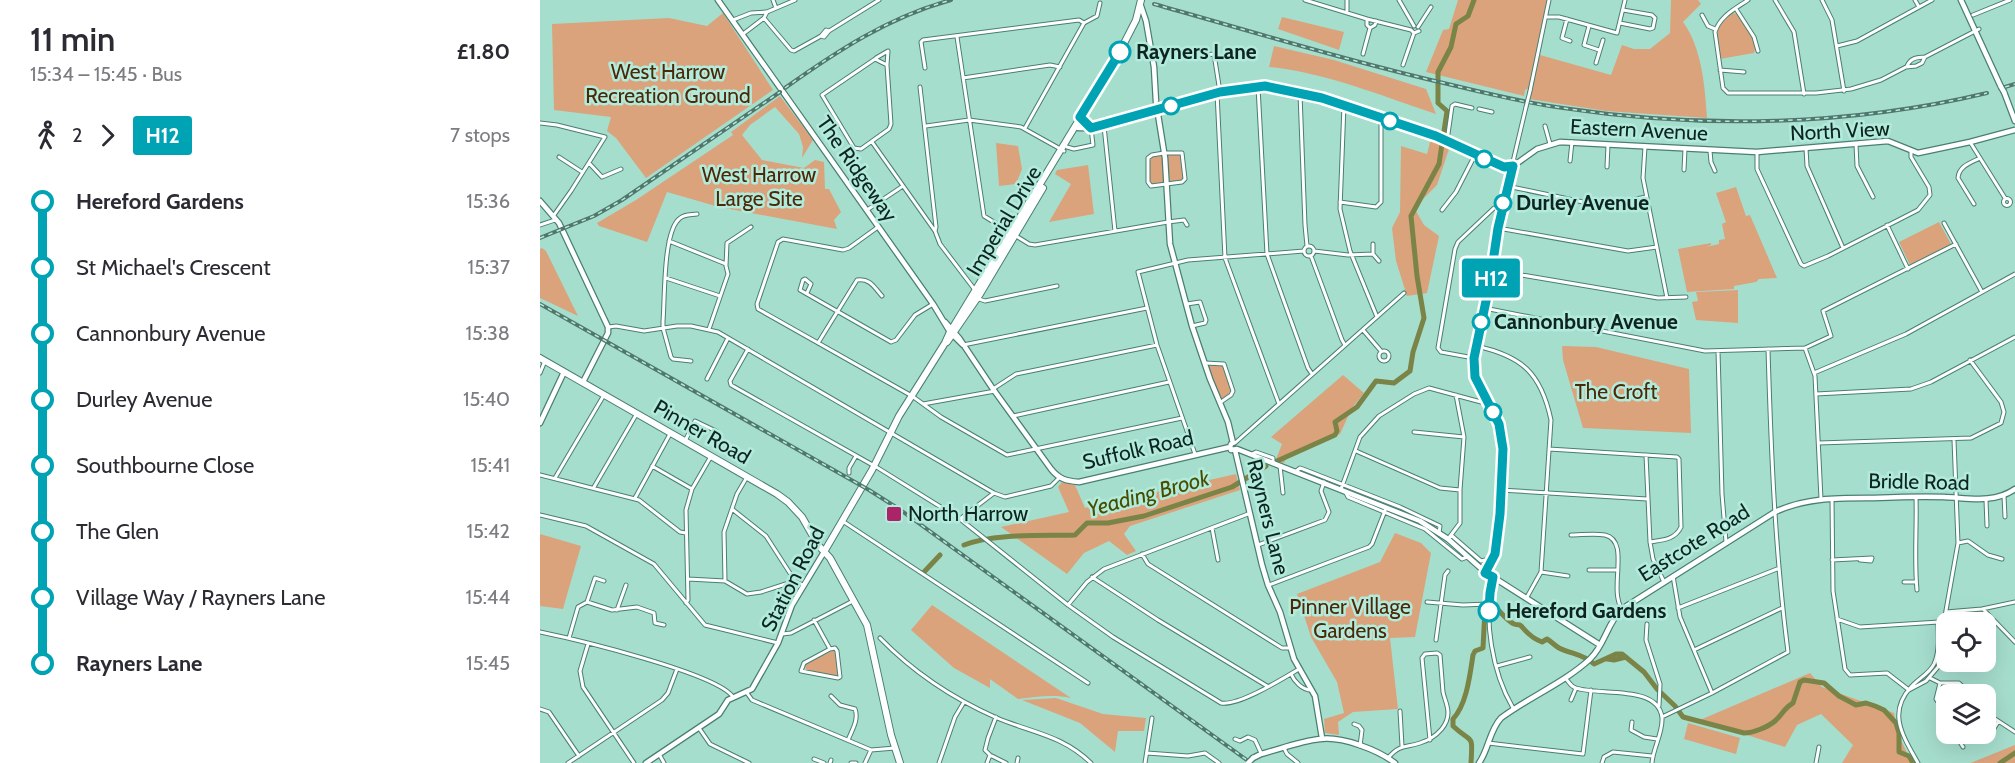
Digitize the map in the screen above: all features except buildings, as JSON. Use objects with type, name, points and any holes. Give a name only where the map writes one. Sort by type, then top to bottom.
[{"type":"main road","name":"Imperial Drive","points":[[875,467],[891,432],[912,396],[978,295],[1064,149],[1129,35],[1139,4]]},
{"type":"main road","name":"Imperial Drive","points":[[1064,149],[1078,128],[1081,119]]},
{"type":"main road","name":"Pinner Road","points":[[543,359],[777,494],[796,509],[830,558],[867,625],[900,763]]},
{"type":"main road","name":"Station Road","points":[[826,555],[875,467]]},
{"type":"street","name":"The Ridgeway","points":[[718,0],[952,332],[1059,478]]},
{"type":"street","points":[[772,0],[777,8]]},
{"type":"street","points":[[733,20],[751,13],[767,12],[795,0]]},
{"type":"street","points":[[764,18],[790,50],[794,51],[879,0]]},
{"type":"street","points":[[1305,0],[1418,32],[1399,0]]},
{"type":"street","points":[[1347,0],[1347,11]]},
{"type":"street","points":[[1485,573],[1494,558],[1500,514],[1503,449],[1502,434],[1475,377],[1474,358],[1502,207],[1547,18],[1549,0]]},
{"type":"street","points":[[1547,18],[1567,19],[1616,33],[1619,31],[1625,0]]},
{"type":"street","points":[[1748,0],[1720,20],[1715,29],[1723,88],[1728,93],[1804,94],[1844,91],[1870,84],[1916,66],[1922,63],[1925,57]]},
{"type":"street","points":[[1775,0],[1794,32],[1804,94]]},
{"type":"street","points":[[1822,0],[1833,20],[1844,91]]},
{"type":"street","points":[[1915,0],[1919,7]]},
{"type":"street","points":[[1837,46],[1857,41],[1932,0]]},
{"type":"street","points":[[1961,0],[1977,30],[2015,121]]},
{"type":"street","points":[[1973,15],[2010,0]]},
{"type":"street","points":[[1025,128],[1084,23],[1098,14],[1100,3]]},
{"type":"street","name":"Rayners Lane","points":[[1139,4],[1146,25],[1154,66],[1155,113],[1164,153],[1170,244],[1192,326],[1204,363],[1221,402],[1234,444],[1248,514],[1268,585],[1280,612],[1290,648],[1318,703],[1322,738]]},
{"type":"street","points":[[1403,65],[1413,32],[1431,7]]},
{"type":"street","points":[[1736,9],[1754,37],[1758,51]]},
{"type":"street","points":[[1620,23],[1653,28],[1655,18],[1652,15],[1623,10]]},
{"type":"street","points":[[743,34],[764,18],[767,12]]},
{"type":"street","points":[[1702,15],[1708,26],[1715,29]]},
{"type":"street","points":[[1367,19],[1367,25],[1370,28]]},
{"type":"street","points":[[1567,19],[1562,38],[1570,40]]},
{"type":"street","points":[[925,69],[921,42],[923,40],[1079,20],[1084,23]]},
{"type":"street","points":[[1134,21],[1142,20],[1146,25]]},
{"type":"street","points":[[1363,54],[1370,28],[1375,25],[1376,21]]},
{"type":"street","points":[[1589,26],[1584,45],[1599,50]]},
{"type":"street","points":[[1906,68],[1912,60],[1925,57],[1977,30]]},
{"type":"street","points":[[957,36],[984,216],[1032,245],[1184,220]]},
{"type":"street","points":[[1596,63],[1603,40]]},
{"type":"street","points":[[888,51],[887,65],[891,124],[889,129],[861,150],[854,148],[822,95],[888,51]]},
{"type":"street","points":[[1197,56],[1215,54],[1219,93],[1225,258],[1278,404]]},
{"type":"street","points":[[875,59],[887,65]]},
{"type":"street","points":[[963,78],[1050,65],[1060,67]]},
{"type":"street","points":[[1720,70],[1744,72]]},
{"type":"street","points":[[1078,128],[1104,126],[1219,93],[1258,86],[1300,92],[1344,105],[1444,140],[1504,167],[1513,166]]},
{"type":"street","points":[[1258,86],[1267,254],[1312,374]]},
{"type":"street","points":[[920,87],[926,126],[935,231]]},
{"type":"street","points":[[1300,92],[1307,246],[1304,251]]},
{"type":"street","points":[[1156,103],[1165,108]]},
{"type":"street","points":[[1344,105],[1340,202],[1351,255],[1377,317]]},
{"type":"street","points":[[1444,140],[1453,105],[1472,108]]},
{"type":"street","points":[[1479,109],[1492,112]]},
{"type":"street","points":[[1340,202],[1376,207],[1381,202],[1381,118]]},
{"type":"street","points":[[926,126],[969,120],[1025,128],[1064,149],[1074,149],[1092,145],[1091,128],[1081,119]]},
{"type":"street","points":[[540,123],[605,137],[555,217],[540,225]]},
{"type":"street","points":[[1104,126],[1115,231]]},
{"type":"street","points":[[1545,126],[1550,144]]},
{"type":"street","name":"North View","points":[[1733,152],[1894,142],[1911,152],[1926,152],[2015,130]]},
{"type":"street","points":[[872,142],[935,231],[940,244],[985,301],[1058,286]]},
{"type":"street","points":[[1570,161],[1572,142]]},
{"type":"street","name":"Eastern Avenue","points":[[1513,166],[1531,152],[1550,144],[1572,142],[1733,152]]},
{"type":"street","points":[[1971,142],[2005,198]]},
{"type":"street","points":[[1856,144],[1857,166],[1873,197]]},
{"type":"street","points":[[1607,167],[1608,146]]},
{"type":"street","points":[[1645,147],[1643,178],[1667,298]]},
{"type":"street","points":[[1806,148],[1807,166],[1843,248]]},
{"type":"street","points":[[1684,170],[1685,149]]},
{"type":"street","points":[[1710,150],[1711,162],[1715,171]]},
{"type":"street","points":[[1757,152],[1757,169],[1801,264],[1806,266],[1918,210],[1930,195],[1929,187],[1911,157],[1911,152]]},
{"type":"street","points":[[1164,153],[1182,153],[1185,179],[1182,182],[1151,186],[1148,182],[1148,156],[1164,153]]},
{"type":"street","points":[[1442,210],[1456,192],[1475,155]]},
{"type":"street","points":[[559,157],[582,172]]},
{"type":"street","points":[[1974,204],[1958,175],[1962,168],[1980,158]]},
{"type":"street","points":[[589,163],[602,177],[621,170]]},
{"type":"street","points":[[867,211],[903,186]]},
{"type":"street","points":[[1507,186],[1602,206],[1647,197]]},
{"type":"street","points":[[540,201],[555,217],[608,327],[608,333],[583,382]]},
{"type":"street","points":[[1474,358],[1441,352],[1438,348],[1455,249],[1458,242],[1494,208],[1502,207]]},
{"type":"street","points":[[691,361],[671,357],[663,328],[669,241],[676,221],[681,217],[697,214]]},
{"type":"street","points":[[1184,220],[1186,215]]},
{"type":"street","points":[[1184,220],[1187,225]]},
{"type":"street","points":[[1944,223],[1982,292]]},
{"type":"street","points":[[1887,225],[1908,269]]},
{"type":"street","points":[[709,329],[728,274],[727,243],[751,227]]},
{"type":"street","points":[[878,227],[843,250],[783,239],[778,242],[757,304],[758,309],[912,396],[940,417],[1007,455],[1182,418]]},
{"type":"street","points":[[1498,228],[1628,251],[1657,247]]},
{"type":"street","points":[[669,241],[726,264]]},
{"type":"street","points":[[1373,244],[1373,254],[1379,261]]},
{"type":"street","points":[[1484,308],[1706,351],[1805,348],[1831,336],[1823,311],[1956,244]]},
{"type":"street","points":[[1307,246],[1312,247],[1314,251],[1351,255],[1373,254]]},
{"type":"street","points":[[1195,454],[1157,345],[1138,272],[1188,260],[1304,251]]},
{"type":"street","points":[[1304,251],[1306,255],[1311,256]]},
{"type":"street","points":[[1311,256],[1314,251]]},
{"type":"street","points":[[1311,256],[1345,345]]},
{"type":"street","points":[[1493,265],[1500,266],[1504,272]]},
{"type":"street","points":[[1491,275],[1504,272],[1667,298],[1686,297]]},
{"type":"street","points":[[1814,373],[1906,334],[2015,274]]},
{"type":"street","points":[[666,278],[720,296]]},
{"type":"street","points":[[807,293],[811,284],[805,279],[800,288],[807,293],[837,311],[891,342],[896,340],[915,315],[933,304]]},
{"type":"street","points":[[818,343],[857,280],[870,281],[882,296]]},
{"type":"street","points":[[1404,293],[1234,444],[1250,455],[1425,518],[1440,526],[1439,532]]},
{"type":"street","points":[[1186,305],[1200,302],[1206,320],[1205,323],[1192,326]]},
{"type":"street","points":[[963,345],[1147,308]]},
{"type":"street","points":[[608,327],[616,326],[644,331],[691,326],[709,329],[728,338],[994,493],[960,519]]},
{"type":"street","points":[[1363,330],[1382,351]]},
{"type":"street","points":[[1816,394],[1911,389],[1931,382],[2015,337]]},
{"type":"street","points":[[707,379],[728,338]]},
{"type":"street","points":[[923,404],[994,390],[1016,374],[1157,345]]},
{"type":"street","points":[[1476,346],[1503,352],[1529,370],[1539,382],[1547,401],[1551,420],[1541,572],[1527,597]]},
{"type":"street","points":[[1805,348],[1814,373],[1821,499]]},
{"type":"street","points":[[748,349],[730,381],[731,385],[875,467],[960,519],[1068,605],[1122,643],[1221,703],[1239,700],[1299,669]]},
{"type":"street","points":[[1662,717],[1788,652],[1771,480],[1768,349]]},
{"type":"street","points":[[1718,351],[1722,494],[1726,544]]},
{"type":"street","points":[[540,373],[543,359]]},
{"type":"street","points":[[1819,443],[1954,440],[1971,438],[2001,423],[2004,412],[2001,402],[1970,360]]},
{"type":"street","points":[[1204,363],[1224,364],[1233,391],[1221,402]]},
{"type":"street","points":[[540,423],[564,372]]},
{"type":"street","points":[[1013,416],[1169,382]]},
{"type":"street","points":[[1344,488],[1360,436],[1379,416],[1414,394],[1429,388],[1481,402],[1487,401]]},
{"type":"street","points":[[555,478],[604,395]]},
{"type":"street","points":[[1450,537],[1460,523],[1464,437],[1455,395]]},
{"type":"street","points":[[594,488],[637,414]]},
{"type":"street","points":[[685,441],[695,421],[716,431]]},
{"type":"street","points":[[1414,432],[1464,437]]},
{"type":"street","points":[[634,498],[670,433]]},
{"type":"street","points":[[1954,440],[1958,543],[1946,612],[1982,609],[2015,602]]},
{"type":"street","name":"Suffolk Road","points":[[994,493],[1005,497],[1051,486],[1059,478],[1079,482],[1234,444]]},
{"type":"street","points":[[1549,449],[1677,457],[1679,459],[1681,527],[1678,533],[1671,538],[1650,542]]},
{"type":"street","points":[[1355,450],[1440,488],[1460,490]]},
{"type":"street","points":[[1236,458],[1243,452]]},
{"type":"street","points":[[1646,455],[1650,542],[1653,559],[1664,582]]},
{"type":"street","points":[[686,603],[688,579],[686,510],[692,489],[711,456]]},
{"type":"street","points":[[849,473],[849,468],[856,456]]},
{"type":"street","points":[[652,466],[692,489]]},
{"type":"street","points":[[1280,466],[1283,493]]},
{"type":"street","points":[[1295,472],[1300,468],[1344,488],[1425,530],[1462,559],[1467,557]]},
{"type":"street","points":[[540,475],[634,498],[680,532],[686,533]]},
{"type":"street","points":[[725,581],[724,532],[737,494],[747,477]]},
{"type":"street","points":[[1257,546],[1325,520],[1329,512],[1321,491],[1324,482]]},
{"type":"street","name":"Bridle Road","points":[[1821,499],[1916,497],[1986,500],[2004,496],[2015,489]]},
{"type":"street","points":[[1500,490],[1647,499]]},
{"type":"street","points":[[2004,496],[2005,517]]},
{"type":"street","points":[[1916,497],[1917,590]]},
{"type":"street","name":"Eastcote Road","points":[[1479,763],[1495,724],[1514,708],[1589,660],[1600,645],[1613,619],[1623,609],[1775,512],[1800,502],[1821,499]]},
{"type":"street","points":[[1832,499],[1833,591],[1845,669],[1850,675],[1887,674],[1909,690]]},
{"type":"street","points":[[1986,500],[1987,526]]},
{"type":"street","points":[[732,509],[766,536],[795,581],[804,586]]},
{"type":"street","points":[[1385,509],[1420,521],[1450,537],[1481,561],[1494,558]]},
{"type":"street","points":[[1268,585],[1369,547],[1385,509]]},
{"type":"street","points":[[1068,605],[1092,577],[1104,569],[1248,514]]},
{"type":"street","points":[[540,515],[586,526],[654,564],[705,624],[778,643]]},
{"type":"street","points":[[844,522],[1088,683]]},
{"type":"street","points":[[1212,528],[1218,560]]},
{"type":"street","points":[[1571,535],[1606,535],[1614,540],[1618,549],[1616,598],[1623,609]]},
{"type":"street","points":[[1450,537],[1485,573],[1527,597],[1600,645]]},
{"type":"street","points":[[1958,543],[1968,541],[1988,555],[2002,559]]},
{"type":"street","points":[[1142,554],[1148,564],[1282,648],[1290,648]]},
{"type":"street","name":"Station Road","points":[[747,693],[752,689],[778,643],[790,609],[826,555]]},
{"type":"street","points":[[1832,560],[1860,560]]},
{"type":"street","points":[[1678,608],[1778,568]]},
{"type":"street","points":[[1589,570],[1618,570]]},
{"type":"street","points":[[1436,640],[1444,575],[1448,571]]},
{"type":"street","points":[[1541,572],[1568,576]]},
{"type":"street","points":[[1673,576],[1678,608],[1712,693]]},
{"type":"street","points":[[1092,577],[1158,620],[1268,686]]},
{"type":"street","points":[[1493,577],[1489,607],[1490,643],[1506,695],[1514,708]]},
{"type":"street","points":[[569,638],[578,607],[587,602],[595,578],[604,581]]},
{"type":"street","points":[[688,579],[725,581],[747,594],[795,581]]},
{"type":"street","points":[[1904,582],[1916,582]]},
{"type":"street","points":[[617,610],[626,585]]},
{"type":"street","points":[[782,634],[791,633],[853,601]]},
{"type":"street","points":[[587,602],[617,610],[637,607],[654,613],[655,623],[664,626]]},
{"type":"street","points":[[1426,602],[1489,607]]},
{"type":"street","points":[[1694,650],[1782,608]]},
{"type":"street","points":[[1982,609],[2015,642]]},
{"type":"street","points":[[1837,619],[1860,627],[1936,622]]},
{"type":"street","points":[[814,620],[830,649]]},
{"type":"street","points":[[1647,624],[1646,640],[1660,684],[1659,707],[1662,717],[1652,763]]},
{"type":"street","points":[[540,632],[588,643],[677,669],[727,690],[733,697]]},
{"type":"street","points":[[880,638],[883,643],[939,687],[964,702],[996,717],[1054,737],[1078,751],[1091,763]]},
{"type":"street","points":[[588,643],[580,671],[583,687],[634,763]]},
{"type":"street","points":[[835,648],[837,651],[840,677],[801,671],[804,663],[830,649],[835,648]]},
{"type":"street","points":[[1388,758],[1396,749],[1430,740],[1442,729],[1448,713],[1440,655],[1437,653],[1424,654],[1422,658],[1430,740]]},
{"type":"street","points":[[1497,666],[1530,657]]},
{"type":"street","points":[[1928,676],[1936,660]]},
{"type":"street","points":[[1918,763],[1902,734],[1898,710],[1903,695],[1928,676],[1936,667]]},
{"type":"street","points":[[568,763],[662,700],[668,693],[677,669]]},
{"type":"street","points":[[1291,674],[1293,679],[1306,689],[1312,689]]},
{"type":"street","points":[[1928,676],[1940,683],[1960,684]]},
{"type":"street","points":[[1565,677],[1576,688],[1648,698],[1659,707]]},
{"type":"street","points":[[1571,700],[1576,688]]},
{"type":"street","points":[[1488,743],[1583,754],[1592,690]]},
{"type":"street","points":[[646,763],[719,714],[726,702],[733,697],[747,693],[752,700],[871,750],[895,748]]},
{"type":"street","points":[[831,696],[840,705],[855,709],[857,719],[848,740]]},
{"type":"street","points":[[939,763],[955,717],[964,702]]},
{"type":"street","points":[[540,709],[549,712],[579,756]]},
{"type":"street","points":[[1400,711],[1402,746]]},
{"type":"street","points":[[996,717],[986,743],[986,752],[1006,763]]},
{"type":"street","points":[[1145,763],[1152,718]]},
{"type":"street","points":[[1632,722],[1631,730],[1658,739]]},
{"type":"street","points":[[1996,725],[1998,722],[2015,732]]},
{"type":"street","points":[[1354,724],[1362,730],[1360,746]]},
{"type":"street","points":[[699,728],[710,744],[749,763]]},
{"type":"street","points":[[1235,739],[1240,741],[1248,737],[1255,740],[1262,754]]},
{"type":"street","points":[[1248,763],[1262,754],[1322,738],[1360,746],[1395,763]]},
{"type":"street","points":[[1284,747],[1287,754],[1298,763]]},
{"type":"street","points":[[1816,763],[1819,747]]},
{"type":"street","points":[[865,763],[871,750]]},
{"type":"street","points":[[1602,763],[1604,757],[1613,752],[1652,756]]},
{"type":"street","points":[[1147,753],[1188,756],[1205,753],[1219,763]]},
{"type":"street","points":[[659,754],[664,763]]},
{"type":"street","points":[[987,763],[990,755]]},
{"type":"street","points":[[1017,763],[1018,758]]},
{"type":"street","points":[[814,759],[824,763]]},
{"type":"green space","points":[[1458,0],[1547,0],[1529,88],[1525,90],[1524,96],[1426,72],[1443,30],[1449,29]]},
{"type":"green space","points":[[1671,0],[1698,0],[1701,4],[1683,22],[1698,56],[1704,81],[1707,118],[1606,111],[1529,99],[1540,55],[1611,75],[1622,45],[1634,49],[1650,49],[1670,33]]},
{"type":"green space","name":"West Harrow Recreation Ground","points":[[723,13],[773,90],[646,178],[616,138],[607,131],[611,117],[554,110],[552,24],[669,18],[707,26]]},
{"type":"green space","points":[[1733,13],[1738,14],[1750,32],[1755,43],[1754,53],[1720,59],[1717,33],[1726,18]]},
{"type":"green space","points":[[1282,17],[1344,32],[1339,50],[1278,29]]},
{"type":"green space","points":[[1274,46],[1334,60],[1426,89],[1436,114],[1312,74],[1269,67]]},
{"type":"green space","name":"West Harrow Large Site","points":[[780,96],[813,140],[802,158],[803,147],[799,134],[775,107],[750,125],[742,135],[762,160],[804,168],[815,160],[824,162],[825,189],[829,189],[841,212],[834,220],[837,229],[719,207],[667,192],[647,242],[599,226],[597,223],[636,200],[733,135],[731,132]]},
{"type":"green space","points":[[1431,138],[1450,146],[1437,185],[1423,199],[1416,211],[1424,225],[1439,236],[1427,293],[1407,296],[1396,261],[1392,228],[1400,212],[1401,146],[1427,154]]},
{"type":"green space","points":[[996,143],[1018,146],[1022,169],[1016,184],[999,186]]},
{"type":"green space","points":[[1167,153],[1182,153],[1183,182],[1170,183]]},
{"type":"green space","points":[[1163,154],[1165,184],[1149,185],[1148,156]]},
{"type":"green space","points":[[1088,165],[1094,214],[1049,222],[1071,184],[1055,174],[1057,170]]},
{"type":"green space","points":[[1736,187],[1746,216],[1750,215],[1777,278],[1759,279],[1756,282],[1734,286],[1734,289],[1687,292],[1678,249],[1711,243],[1706,247],[1719,244],[1719,240],[1725,239],[1722,224],[1726,222],[1716,193]]},
{"type":"green space","points":[[1939,222],[1951,244],[1910,265],[1899,242]]},
{"type":"green space","points":[[540,249],[546,251],[578,316],[540,298]]},
{"type":"green space","points":[[1738,290],[1738,323],[1696,320],[1692,302],[1698,301],[1696,292]]},
{"type":"green space","name":"The Croft","points":[[1562,346],[1596,347],[1689,369],[1691,433],[1583,428],[1563,360]]},
{"type":"green space","points":[[1207,364],[1222,364],[1231,391],[1222,401]]},
{"type":"green space","points":[[1343,375],[1364,393],[1352,408],[1340,434],[1288,455],[1284,463],[1275,462],[1282,444],[1271,437]]},
{"type":"green space","points":[[1236,474],[1240,490],[1130,526],[1124,534],[1136,551],[1127,555],[1109,541],[1084,553],[1067,574],[1001,527],[1069,512],[1058,487],[1062,482],[1075,485],[1085,508]]},
{"type":"green space","name":"Pinner Village Gardens","points":[[1395,533],[1421,543],[1431,553],[1415,637],[1390,638],[1398,709],[1353,712],[1338,722],[1339,735],[1325,733],[1324,719],[1344,713],[1337,682],[1311,637],[1297,594],[1380,562]]},
{"type":"green space","points":[[540,534],[581,546],[563,609],[540,606]]},
{"type":"green space","points":[[932,605],[1071,698],[1051,696],[1018,699],[990,679],[990,688],[954,668],[911,630]]},
{"type":"green space","points":[[834,650],[839,673],[835,676],[806,671],[805,664]]},
{"type":"green space","points":[[1810,673],[1822,687],[1894,713],[1897,732],[1912,763],[1842,763],[1853,745],[1821,714],[1797,725],[1785,747],[1700,720]]},
{"type":"green space","points":[[1056,698],[1103,714],[1146,718],[1144,731],[1118,731],[1115,752],[1080,723],[1022,700]]},
{"type":"green space","points":[[1688,723],[1740,738],[1736,754],[1684,739]]},
{"type":"green space","points":[[2015,745],[2015,763],[1970,763],[1973,762]]},
{"type":"waterway","name":"Yeading Brook","points":[[1277,461],[1335,435],[1337,431],[1335,422],[1357,407],[1376,381],[1394,383],[1410,371],[1413,352],[1424,318],[1411,216],[1439,164],[1447,111],[1438,103],[1438,72],[1451,47],[1456,24],[1468,16],[1474,0]]},
{"type":"waterway","name":"Yeading Brook","points":[[964,545],[1004,537],[1075,535],[1087,523],[1108,523],[1144,516],[1232,487],[1266,466]]},
{"type":"waterway","name":"Yeading Brook","points":[[924,572],[940,555]]},
{"type":"waterway","points":[[1471,763],[1471,742],[1453,726],[1453,719],[1465,697],[1473,655],[1475,651],[1483,648],[1485,609],[1495,607],[1509,621],[1521,626],[1536,639],[1542,642],[1547,639],[1559,648],[1581,656],[1594,664],[1616,654],[1622,654],[1644,672],[1683,717],[1744,733],[1760,729],[1775,721],[1793,703],[1800,682],[1804,680],[1824,683],[1839,696],[1856,705],[1866,703],[1884,710],[1896,723],[1899,733],[1899,752],[1909,756],[1913,763]]},
{"type":"waterway","points":[[1607,659],[1626,657]]},
{"type":"waterway","points":[[2000,763],[2015,753]]},
{"type":"railway","points":[[785,88],[864,36],[906,16],[951,0]]},
{"type":"railway","points":[[1154,4],[1415,76],[1494,95],[1616,115],[1722,121],[1829,118],[1935,104],[1987,93]]},
{"type":"railway","points":[[2005,87],[2015,84]]},
{"type":"railway","points":[[540,238],[594,216],[622,200],[780,92]]},
{"type":"railway","points":[[540,304],[899,509],[1251,763]]},
{"type":"bus line","name":"H12","points":[[1120,52],[1080,117],[1091,128],[1220,92],[1265,86],[1322,98],[1436,136],[1504,167],[1513,166],[1498,228],[1490,282],[1474,358],[1475,377],[1499,424],[1503,449],[1500,514],[1495,554],[1485,573],[1493,577],[1489,611]]},
{"type":"place","name":"Rayners Lane","points":[[1120,52]]},
{"type":"place","name":"Durley Avenue","points":[[1503,203]]},
{"type":"place","name":"Cannonbury Avenue","points":[[1481,322]]},
{"type":"place","name":"North Harrow","points":[[894,514]]},
{"type":"place","name":"Hereford Gardens","points":[[1489,611]]}]
